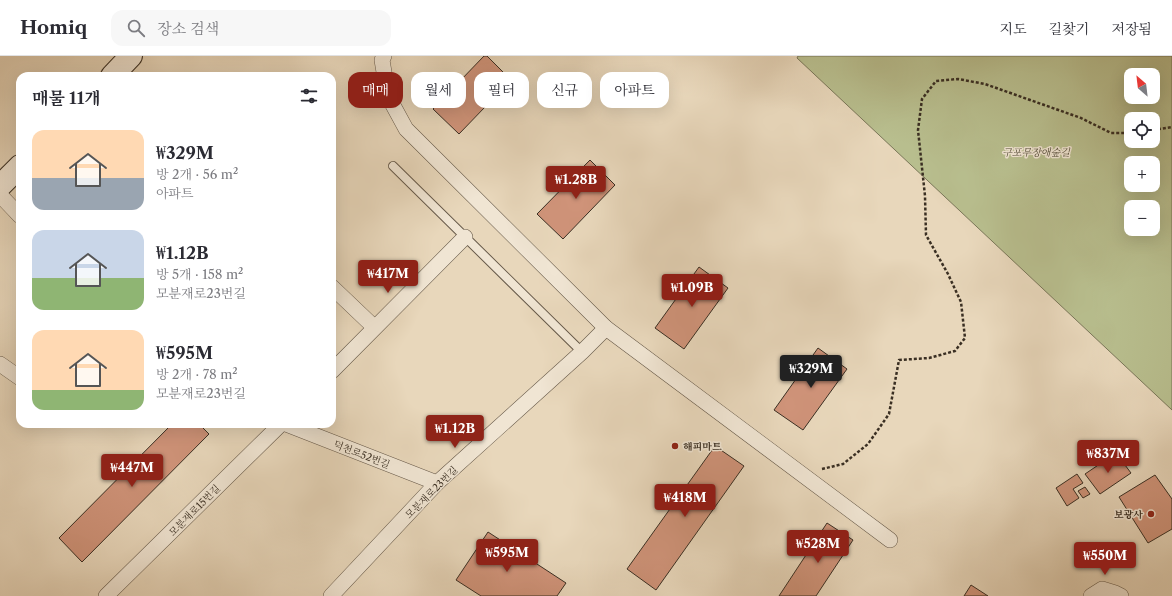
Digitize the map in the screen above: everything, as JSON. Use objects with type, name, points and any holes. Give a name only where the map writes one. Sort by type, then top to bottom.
[{"type":"main road","points":[[116,72],[131,56]]},
{"type":"main road","points":[[0,186],[16,170]]},
{"type":"street","points":[[384,56],[382,60],[388,96],[406,129],[606,328],[890,540]]},
{"type":"street","points":[[0,195],[16,212]]},
{"type":"street","points":[[336,367],[465,236]]},
{"type":"street","points":[[336,291],[374,327]]},
{"type":"street","name":"모분재로23번길","points":[[331,596],[437,483],[582,352],[606,328]]},
{"type":"street","points":[[0,364],[16,375]]},
{"type":"street","name":"모분재로15번길","points":[[106,596],[277,428]]},
{"type":"street","name":"덕천로52번길","points":[[296,428],[437,483]]},
{"type":"street","points":[[1091,596],[1102,589],[1121,596]]},
{"type":"lane","points":[[393,166],[582,352]]},
{"type":"path","points":[[802,474],[843,464],[868,444],[890,414],[899,360],[929,358],[955,351],[965,338],[961,302],[948,274],[926,235],[925,196],[918,130],[922,99],[936,81],[958,79],[985,84],[1081,118],[1111,133],[1124,133]]},
{"type":"path","points":[[1160,129],[1172,127]]},
{"type":"green space","name":"구포무장애숲길","points":[[798,56],[1172,56],[1172,410],[797,58]]},
{"type":"building","points":[[484,56],[487,56],[503,72],[474,72],[474,108],[484,108],[459,134],[433,109],[466,108],[466,75]]},
{"type":"building","points":[[590,160],[615,185],[563,239],[537,214]]},
{"type":"building","points":[[699,267],[728,288],[684,349],[655,328]]},
{"type":"building","points":[[818,348],[847,369],[803,430],[774,410]]},
{"type":"building","points":[[168,428],[203,428],[209,434],[82,562],[59,538]]},
{"type":"building","points":[[715,446],[744,466],[656,590],[627,569]]},
{"type":"building","points":[[1116,453],[1131,473],[1100,494],[1085,474]]},
{"type":"building","points":[[1077,474],[1083,483],[1073,489],[1079,498],[1067,506],[1056,488]]},
{"type":"building","name":"보광사","points":[[1155,475],[1172,499],[1172,529],[1148,543],[1119,497]]},
{"type":"building","points":[[1085,487],[1090,494],[1083,498],[1078,491]]},
{"type":"building","points":[[827,523],[853,540],[816,596],[779,596]]},
{"type":"building","points":[[488,532],[566,583],[557,596],[481,596],[456,580]]},
{"type":"building","points":[[971,585],[988,596],[964,596]]},
{"type":"place","name":"해피마트","points":[[675,446]]},
{"type":"place","name":"보광사","points":[[1151,514]]}]
